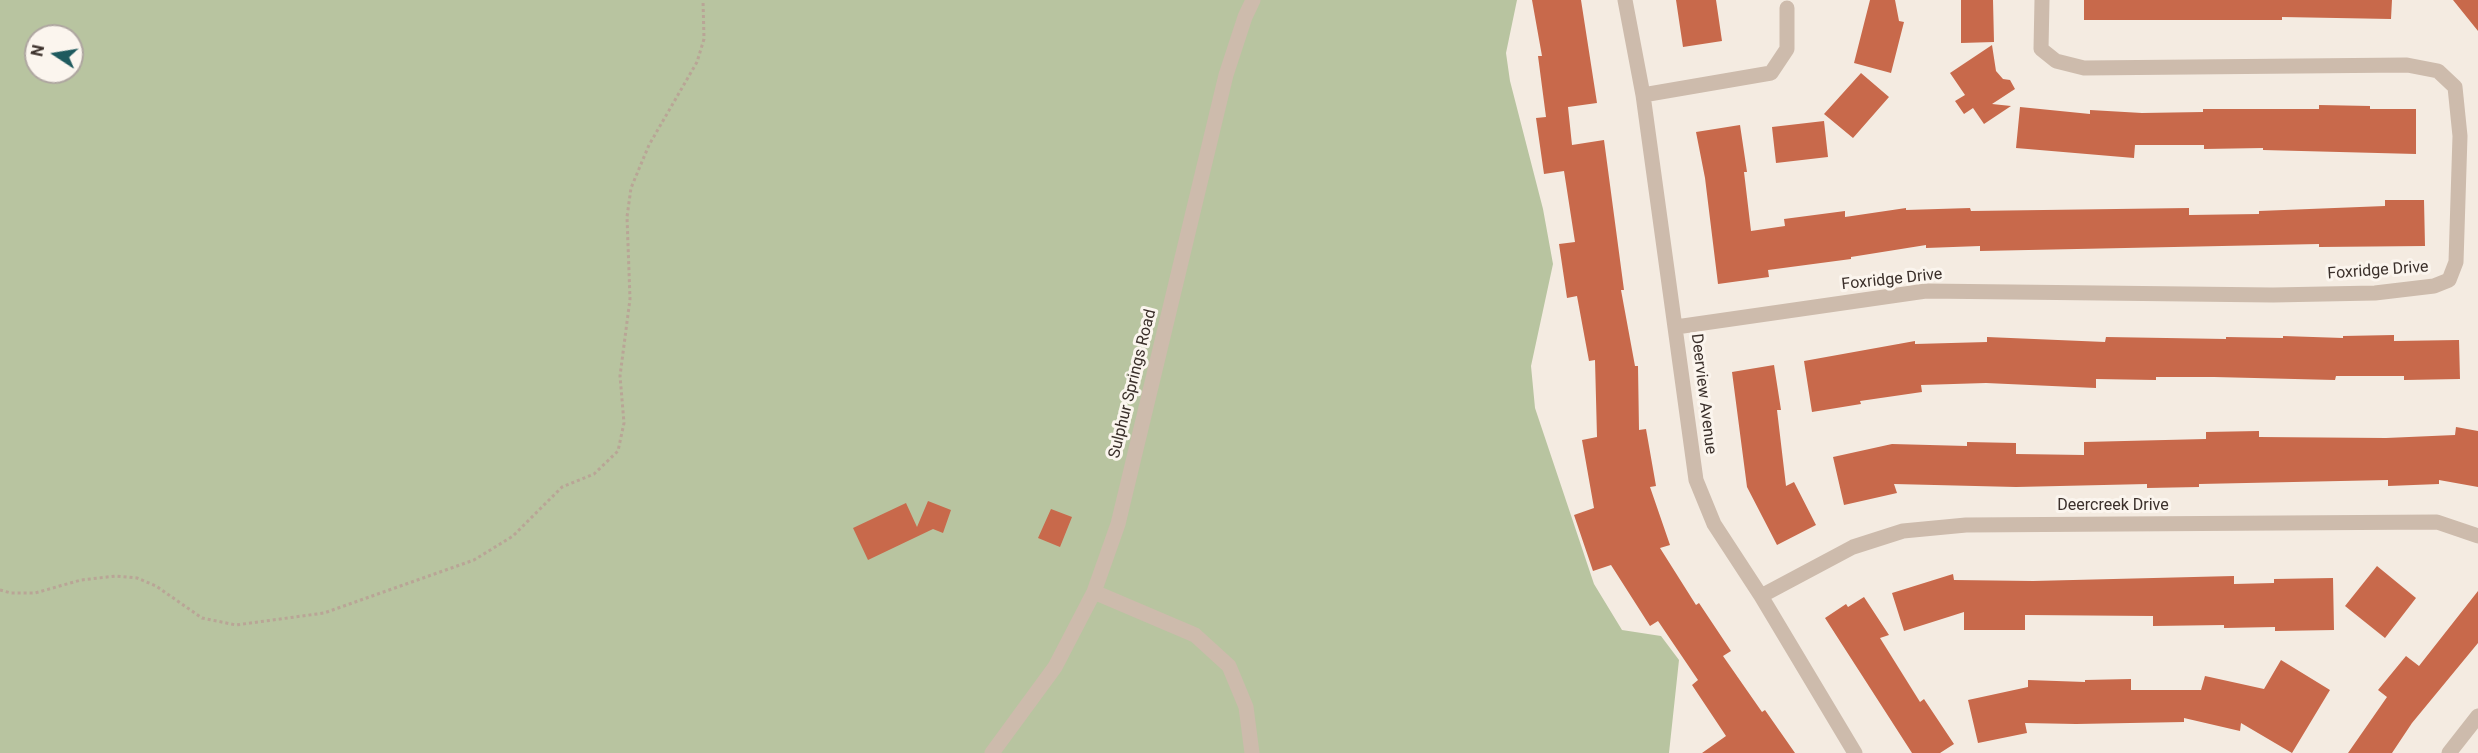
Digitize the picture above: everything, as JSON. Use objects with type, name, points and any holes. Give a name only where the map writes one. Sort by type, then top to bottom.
[{"type":"street","name":"Sulphur Springs Road","points":[[992,753],[1055,667],[1094,592],[1118,524],[1226,75],[1252,0]]},
{"type":"street","name":"Deerview Avenue","points":[[1625,0],[1642,95],[1696,480],[1714,524],[1761,596],[1855,753]]},
{"type":"street","name":"Foxridge Drive","points":[[1676,327],[1926,291],[2363,293],[2434,286],[2449,280],[2456,262],[2460,136],[2455,87],[2438,71],[2407,65],[2084,68],[2056,61],[2041,49],[2042,0]]},
{"type":"street","points":[[1642,95],[1771,73],[1787,49],[1787,8]]},
{"type":"street","name":"Deercreek Drive","points":[[1761,596],[1852,547],[1903,531],[1966,525],[2437,522],[2478,536]]},
{"type":"street","points":[[1094,592],[1195,635],[1229,666],[1246,707],[1252,753]]},
{"type":"street","points":[[2449,753],[2478,716]]},
{"type":"path","points":[[0,590],[11,593],[35,593],[81,580],[116,576],[137,578],[156,586],[202,618],[236,625],[324,613],[474,560],[513,536],[562,487],[594,474],[618,450],[624,423],[620,376],[630,299],[627,217],[631,188],[649,145],[697,62],[704,39],[703,0]]},
{"type":"green space","points":[[0,0],[1517,0],[1506,53],[1510,81],[1543,209],[1553,264],[1531,366],[1535,408],[1594,584],[1622,630],[1661,636],[1679,660],[1669,753],[0,753]]},
{"type":"building","points":[[1532,0],[1581,0],[1597,103],[1568,107],[1572,145],[1604,140],[1624,290],[1621,290],[1635,366],[1638,366],[1639,430],[1646,429],[1656,486],[1650,487],[1670,545],[1660,548],[1696,605],[1699,603],[1731,651],[1723,656],[1762,712],[1765,710],[1795,753],[1702,753],[1726,736],[1692,685],[1698,680],[1658,621],[1650,626],[1611,565],[1593,571],[1574,515],[1594,508],[1582,440],[1597,437],[1595,360],[1589,361],[1577,296],[1567,298],[1559,244],[1575,242],[1564,171],[1544,174],[1536,118],[1546,117],[1538,56],[1542,56]]},
{"type":"building","points":[[1676,0],[1716,0],[1722,41],[1683,47]]},
{"type":"building","points":[[1870,0],[1895,0],[1899,21],[1904,22],[1891,73],[1854,63]]},
{"type":"building","points":[[1961,0],[1993,0],[1994,42],[1961,43]]},
{"type":"building","points":[[2084,0],[2392,0],[2391,19],[2282,17],[2282,20],[2084,20]]},
{"type":"building","points":[[2453,0],[2478,0],[2478,31]]},
{"type":"building","points":[[1992,45],[1996,71],[2003,79],[2010,80],[2015,89],[1992,104],[2011,106],[1984,124],[1973,108],[1964,114],[1955,101],[1965,95],[1950,73]]},
{"type":"building","points":[[1861,73],[1889,97],[1853,138],[1824,114]]},
{"type":"building","points":[[2319,105],[2370,106],[2370,109],[2416,109],[2416,154],[2263,150],[2263,148],[2204,149],[2204,145],[2135,145],[2134,158],[2016,148],[2020,107],[2090,114],[2090,110],[2142,113],[2203,112],[2203,109],[2319,109]]},
{"type":"building","points":[[1824,121],[1828,157],[1776,163],[1772,127]]},
{"type":"building","points":[[1740,125],[1747,172],[1744,172],[1751,231],[1785,226],[1784,219],[1845,211],[1845,217],[1906,208],[1906,210],[1970,208],[1971,211],[2189,208],[2189,215],[2259,214],[2259,211],[2385,206],[2385,200],[2424,200],[2425,246],[2319,247],[2319,244],[1980,251],[1980,246],[1926,248],[1926,245],[1851,257],[1851,259],[1768,270],[1769,277],[1718,284],[1705,178],[1696,132]]},
{"type":"building","points":[[2394,335],[2394,341],[2459,340],[2460,379],[2404,380],[2404,376],[2336,376],[2335,380],[2156,377],[2156,380],[2096,379],[2096,388],[1986,383],[1921,385],[1922,392],[1860,401],[1861,404],[1812,412],[1804,361],[1915,341],[1915,344],[1987,342],[1987,337],[2105,342],[2106,337],[2226,339],[2226,337],[2343,338],[2343,336]]},
{"type":"building","points":[[1774,365],[1781,410],[1777,410],[1786,486],[1794,482],[1816,525],[1777,545],[1747,487],[1732,372]]},
{"type":"building","points":[[2456,427],[2478,431],[2478,487],[2439,480],[2439,484],[2388,486],[2388,480],[2199,484],[2199,487],[2147,488],[2147,484],[2016,487],[1894,484],[1897,493],[1844,505],[1833,457],[1892,444],[1967,446],[1967,442],[2016,443],[2016,454],[2084,455],[2084,442],[2206,439],[2206,432],[2259,431],[2259,437],[2386,438],[2455,435]]},
{"type":"building","points":[[928,501],[951,510],[943,533],[933,529],[868,560],[853,528],[906,503],[917,527]]},
{"type":"building","points":[[1051,509],[1072,517],[1060,547],[1038,538]]},
{"type":"building","points":[[2377,566],[2416,598],[2385,638],[2345,606]]},
{"type":"building","points":[[1953,574],[1954,580],[2033,581],[2234,576],[2234,584],[2274,583],[2274,579],[2333,578],[2334,630],[2275,631],[2275,627],[2224,628],[2224,625],[2153,626],[2153,616],[2025,615],[2025,630],[1964,630],[1964,612],[1904,631],[1892,593]]},
{"type":"building","points":[[2478,591],[2478,643],[2412,723],[2392,753],[2348,753],[2387,697],[2378,690],[2406,656],[2419,666]]},
{"type":"building","points":[[1864,597],[1889,635],[1880,638],[1920,702],[1924,699],[1954,744],[1940,753],[1912,753],[1825,618],[1846,604],[1848,607]]},
{"type":"building","points":[[2281,660],[2330,690],[2292,753],[2241,723],[2240,731],[2184,718],[2184,722],[2025,723],[2027,733],[1978,743],[1968,700],[2028,687],[2028,680],[2085,682],[2085,680],[2131,679],[2131,690],[2201,690],[2205,676],[2264,689]]}]
